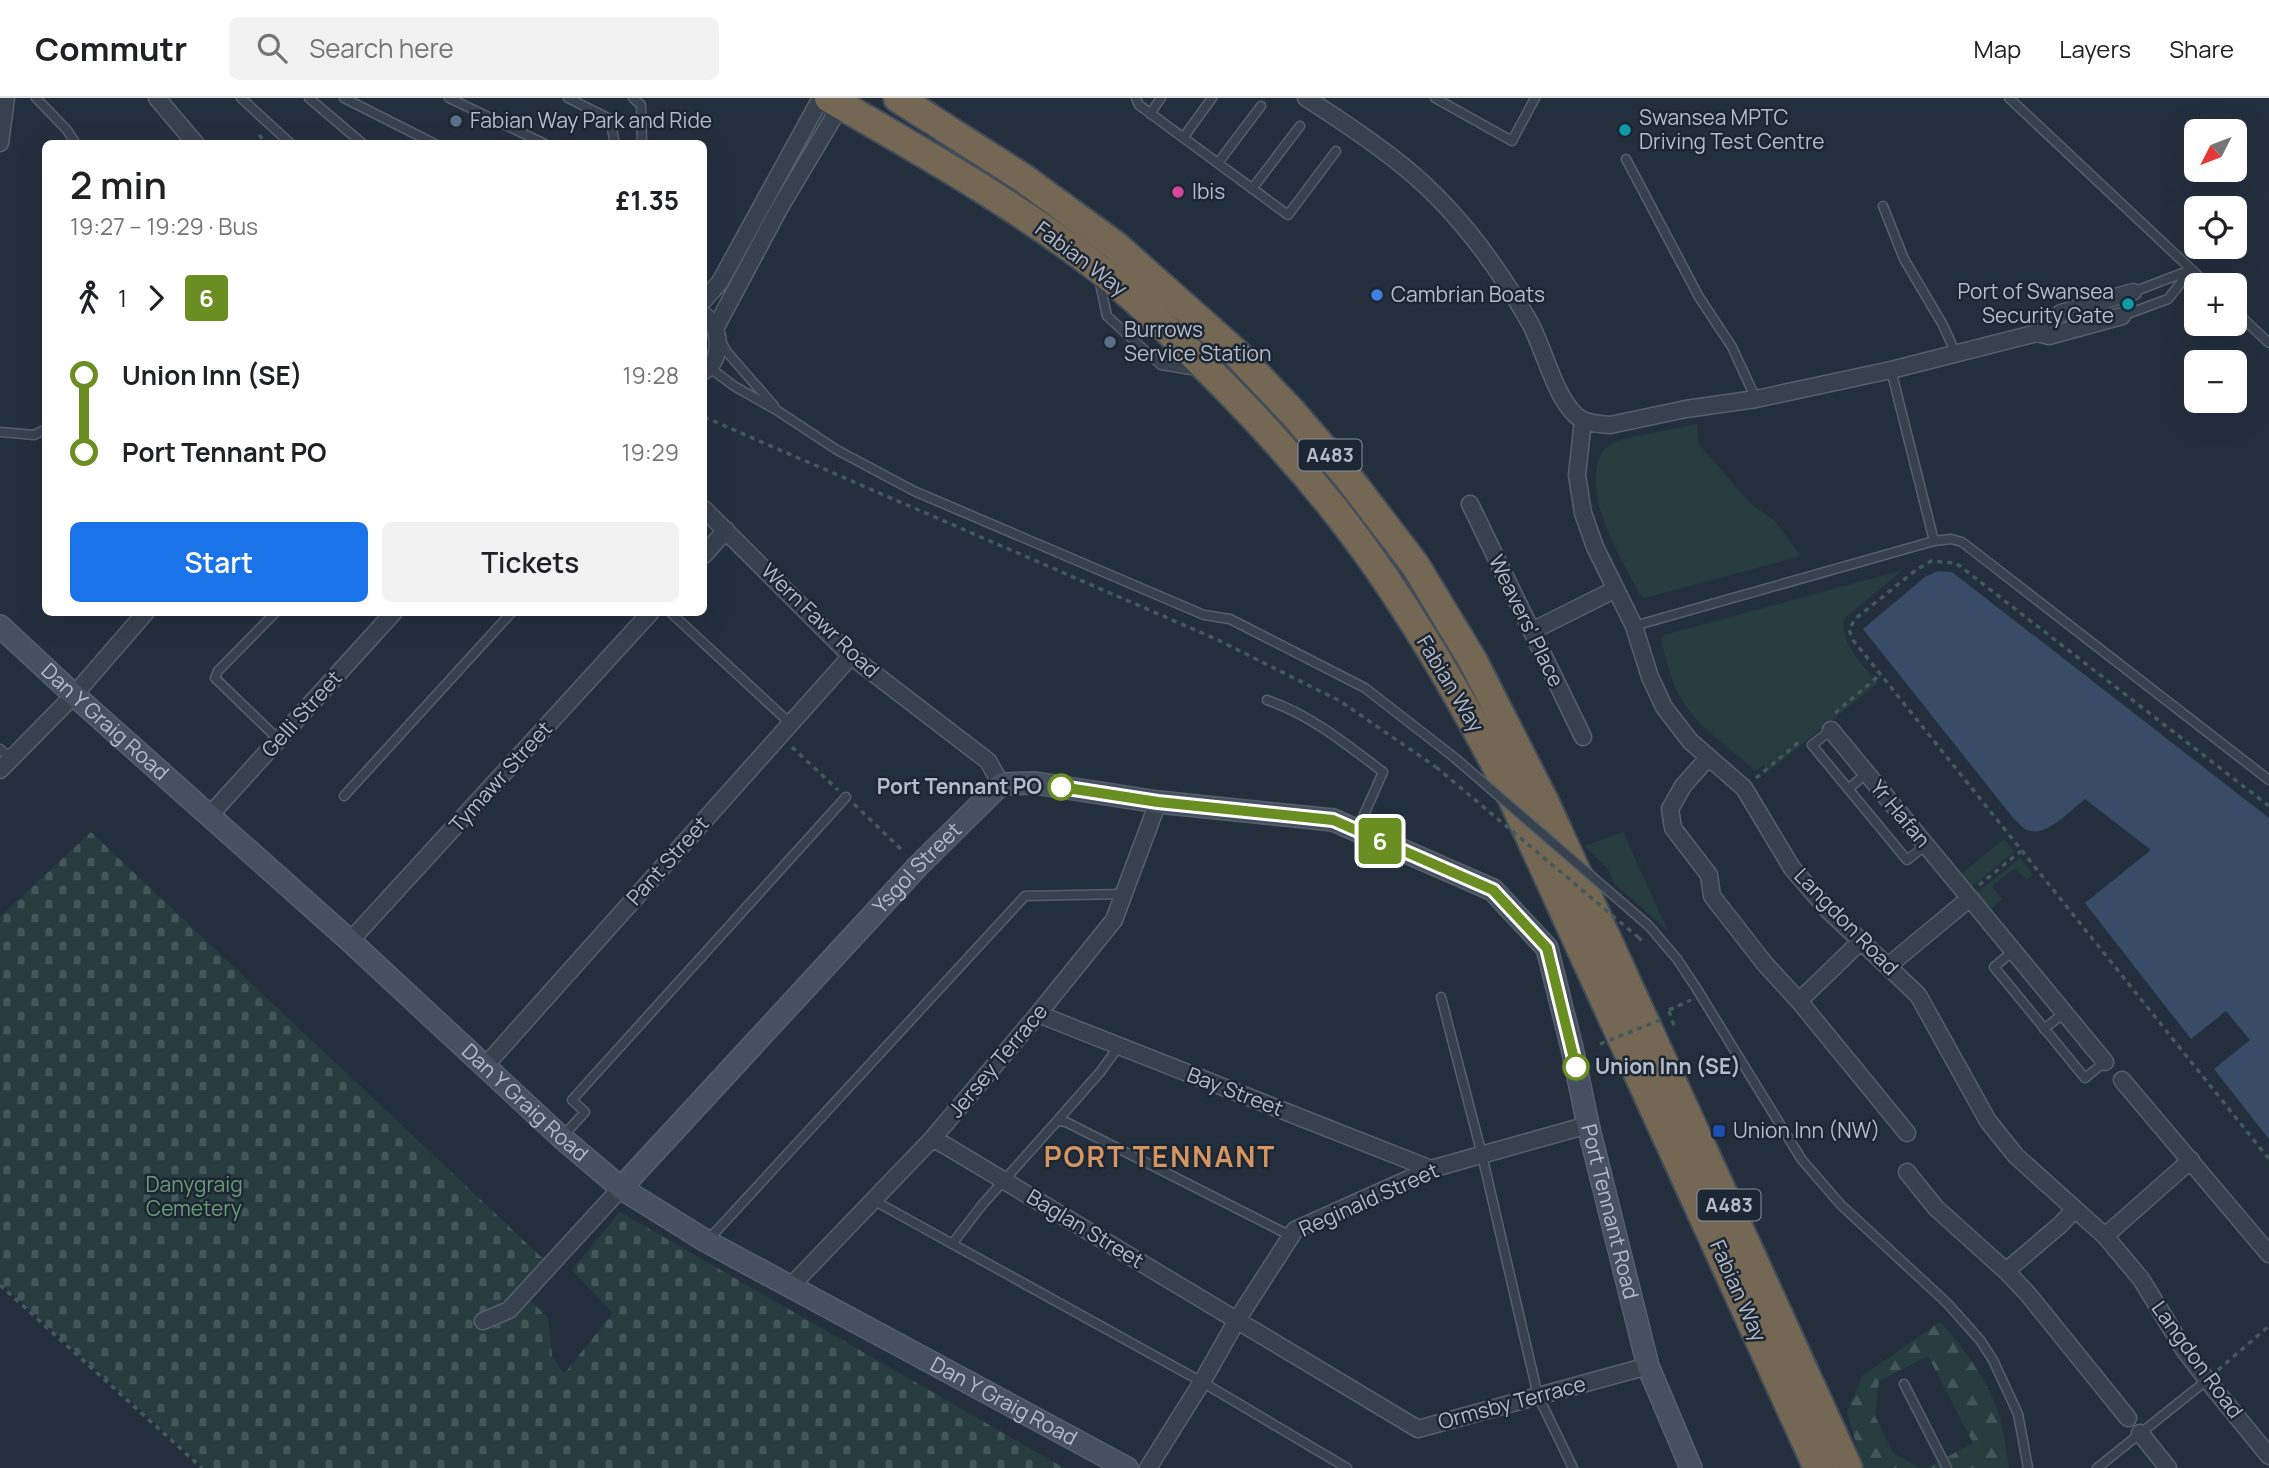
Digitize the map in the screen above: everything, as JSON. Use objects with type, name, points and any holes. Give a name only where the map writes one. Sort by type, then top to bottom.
[{"type":"highway","name":"Fabian Way","points":[[898,98],[1023,177],[1116,246],[1234,351],[1292,412],[1347,476],[1415,565],[1473,661],[1538,789],[1848,1468]]},
{"type":"highway","name":"Fabian Way","points":[[834,100],[1014,209],[1095,265],[1155,317],[1214,375],[1277,441],[1336,511],[1401,602],[1474,723],[1523,821],[1818,1468]]},
{"type":"street","points":[[0,144],[6,98]]},
{"type":"street","points":[[157,98],[193,140]]},
{"type":"street","points":[[1306,98],[1404,166],[1449,209],[1491,259],[1531,325],[1569,410],[1583,420],[1610,425],[1686,409],[1756,399],[1891,370],[2037,333],[2061,313],[2133,292]]},
{"type":"street","points":[[707,297],[720,282],[834,100]]},
{"type":"street","points":[[707,367],[718,348],[717,332],[834,100]]},
{"type":"street","points":[[2037,333],[2049,336],[2122,316]]},
{"type":"street","points":[[707,318],[717,332]]},
{"type":"street","name":"Langdon Road","points":[[1583,420],[1577,475],[1583,513],[1595,547],[1634,626],[1650,677],[1664,707],[1689,741],[1744,788],[1791,867],[1828,910],[1918,995],[1988,1121],[2016,1156],[2105,1236],[2141,1279],[2185,1351],[2269,1456]]},
{"type":"street","name":"Weavers' Place","points":[[1470,504],[1583,737]]},
{"type":"street","name":"Wern Fawr Road","points":[[707,512],[851,656],[988,761],[1001,784]]},
{"type":"street","points":[[707,552],[726,530]]},
{"type":"street","points":[[1532,631],[1616,589]]},
{"type":"street","points":[[4,759],[74,695],[143,616]]},
{"type":"street","name":"Gelli Street","points":[[210,815],[390,616]]},
{"type":"street","name":"Tymawr Street","points":[[350,941],[647,616]]},
{"type":"street","name":"Dan Y Graig Road","points":[[0,626],[350,941],[562,1138],[621,1188],[706,1241],[1127,1468]]},
{"type":"street","name":"Pant Street","points":[[485,1066],[851,656]]},
{"type":"street","name":"Yr Hafan","points":[[1831,730],[2105,1062]]},
{"type":"street","points":[[1707,758],[1683,786],[1670,808],[1673,828],[1709,875],[1712,896],[1765,964],[1799,1001],[1907,1133]]},
{"type":"street","points":[[1001,784],[1035,783],[1158,802],[1333,820],[1357,831]]},
{"type":"street","name":"Ysgol Street","points":[[483,1321],[509,1310],[918,866],[1001,784]]},
{"type":"street","name":"Jersey Terrace","points":[[790,1287],[933,1138],[1114,920],[1158,802]]},
{"type":"street","name":"Port Tennant Road","points":[[1357,831],[1493,890],[1547,948],[1648,1366],[1691,1468]]},
{"type":"street","points":[[1888,966],[1968,896]]},
{"type":"street","points":[[1799,1001],[1862,940]]},
{"type":"street","name":"Bay Street","points":[[1038,1014],[1431,1169]]},
{"type":"street","points":[[2122,1080],[2269,1254]]},
{"type":"street","name":"Reginald Street","points":[[1148,1468],[1295,1230],[1431,1169],[1588,1125]]},
{"type":"street","name":"Baglan Street","points":[[933,1138],[1237,1320]]},
{"type":"street","points":[[2105,1236],[2191,1160]]},
{"type":"street","points":[[1907,1172],[1936,1208],[2027,1293],[2128,1419]]},
{"type":"street","points":[[2006,1271],[2075,1209]]},
{"type":"street","name":"Ormsby Terrace","points":[[1237,1320],[1418,1429],[1648,1366]]},
{"type":"street","points":[[2140,1433],[2168,1468]]},
{"type":"lane","points":[[36,98],[73,140]]},
{"type":"lane","points":[[242,98],[287,140]]},
{"type":"lane","points":[[309,98],[358,140]]},
{"type":"lane","points":[[344,98],[427,140]]},
{"type":"lane","points":[[449,98],[537,140]]},
{"type":"lane","points":[[568,98],[610,119],[617,140]]},
{"type":"lane","points":[[633,98],[641,105],[642,140]]},
{"type":"lane","points":[[1136,98],[1139,105],[1150,114],[1288,215],[1336,151]]},
{"type":"lane","points":[[1150,114],[1161,98]]},
{"type":"lane","points":[[1183,138],[1212,98]]},
{"type":"lane","points":[[1435,98],[1512,141],[1535,98]]},
{"type":"lane","points":[[2009,98],[2194,273]]},
{"type":"lane","points":[[1218,163],[1261,106]]},
{"type":"lane","points":[[1252,189],[1300,126]]},
{"type":"lane","points":[[1626,159],[1699,297],[1732,346],[1756,399]]},
{"type":"lane","points":[[1883,206],[1904,259],[1942,324],[1956,354]]},
{"type":"lane","points":[[2133,292],[2191,270]]},
{"type":"lane","points":[[2122,316],[2168,299],[2191,270]]},
{"type":"lane","points":[[2247,322],[2269,343]]},
{"type":"lane","points":[[717,332],[727,352],[778,411]]},
{"type":"lane","points":[[707,370],[778,411],[836,450],[914,491],[1204,615],[1230,619],[1365,688],[1455,758],[1649,926],[1677,959],[1802,1160],[1841,1205],[1947,1303],[1980,1340],[1993,1360],[2018,1414],[2028,1468]]},
{"type":"lane","points":[[1891,370],[1934,541]]},
{"type":"lane","points":[[0,432],[34,435],[42,431]]},
{"type":"lane","points":[[1634,626],[1934,541],[1951,539],[1962,542],[2269,780]]},
{"type":"lane","points":[[272,616],[218,671],[215,678],[279,740]]},
{"type":"lane","points":[[344,796],[508,616]]},
{"type":"lane","points":[[674,616],[791,724]]},
{"type":"lane","points":[[1267,700],[1318,724],[1383,772],[1357,831]]},
{"type":"lane","points":[[1831,730],[1812,745],[1848,789],[1907,860],[1926,845]]},
{"type":"lane","points":[[1848,789],[1867,773]]},
{"type":"lane","points":[[562,1138],[585,1112],[572,1100],[846,797]]},
{"type":"lane","points":[[706,1241],[1025,897],[1124,894]]},
{"type":"lane","points":[[2013,951],[1994,967],[2044,1029],[2085,1078],[2105,1062]]},
{"type":"lane","points":[[1441,997],[1482,1155],[1538,1396],[1573,1468]]},
{"type":"lane","points":[[2044,1029],[2064,1013]]},
{"type":"lane","points":[[952,1244],[966,1224],[1101,1071],[1119,1046]]},
{"type":"lane","points":[[1057,1121],[1066,1122],[1159,1167],[1291,1236]]},
{"type":"lane","points":[[873,1200],[1202,1382],[1347,1468]]},
{"type":"lane","points":[[2097,1468],[2207,1380]]},
{"type":"lane","points":[[1904,1384],[1947,1468]]},
{"type":"path","points":[[707,418],[1216,639],[1340,701],[1436,767],[1638,937]]},
{"type":"path","points":[[2269,806],[1956,563],[1931,561],[1916,570],[1855,619],[1849,630],[1853,640],[2269,1159]]},
{"type":"path","points":[[1968,896],[2021,851]]},
{"type":"path","points":[[1600,1044],[1665,1018],[1669,1011],[1690,1000]]},
{"type":"path","points":[[0,1285],[202,1468]]},
{"type":"path","points":[[2207,1380],[2269,1326]]},
{"type":"green space","points":[[1697,424],[1699,444],[1751,504],[1774,520],[1801,556],[1645,598],[1639,593],[1606,526],[1599,507],[1596,470],[1601,454],[1614,443]]},
{"type":"green space","points":[[1903,570],[1844,619],[1849,646],[1878,683],[1769,771],[1764,765],[1755,771],[1713,735],[1694,716],[1678,693],[1661,640],[1664,635]]},
{"type":"green space","name":"Danygraig Cemetery","points":[[91,832],[556,1271],[530,1300],[548,1318],[552,1356],[564,1374],[613,1313],[572,1270],[620,1212],[1064,1468],[205,1468],[0,1283],[0,917]]},
{"type":"green space","points":[[1623,832],[1668,931],[1614,883],[1608,869],[1585,846]]},
{"type":"green space","points":[[2004,839],[2014,852],[1972,886],[1962,873]]},
{"type":"green space","points":[[2020,858],[2033,875],[2026,880],[2015,868],[1992,886],[2002,899],[1991,909],[1977,893]]},
{"type":"green space","points":[[1940,1322],[1984,1381],[2002,1425],[2009,1468],[1927,1468],[1973,1443],[1928,1356],[1879,1381],[1875,1416],[1893,1453],[1920,1468],[1863,1468],[1847,1412],[1862,1376]]},
{"type":"water","points":[[1938,571],[1952,572],[2269,818],[2269,1139],[2214,1069],[2250,1040],[2226,1011],[2191,1039],[2085,903],[2151,850],[2085,799],[2050,827],[2035,831],[2023,828],[1863,629],[1925,577]]},
{"type":"bus line","name":"6","points":[[1061,787],[1158,802],[1333,820],[1493,890],[1547,948],[1576,1067]]},
{"type":"place","name":"Fabian Way Park and Ride","points":[[456,121]]},
{"type":"place","name":"Swansea MPTC Driving Test Centre","points":[[1625,130]]},
{"type":"place","name":"Ibis","points":[[1178,192]]},
{"type":"place","name":"Cambrian Boats","points":[[1377,295]]},
{"type":"place","name":"Port of Swansea Security Gate","points":[[2128,304]]},
{"type":"place","name":"Burrows Service Station","points":[[1110,342]]},
{"type":"place","name":"Port Tennant PO","points":[[1061,787]]},
{"type":"place","name":"Union Inn (SE)","points":[[1576,1067]]},
{"type":"place","name":"Union Inn (NW)","points":[[1719,1131]]},
{"type":"district","name":"PORT TENNANT","points":[[1160,1157]]}]
